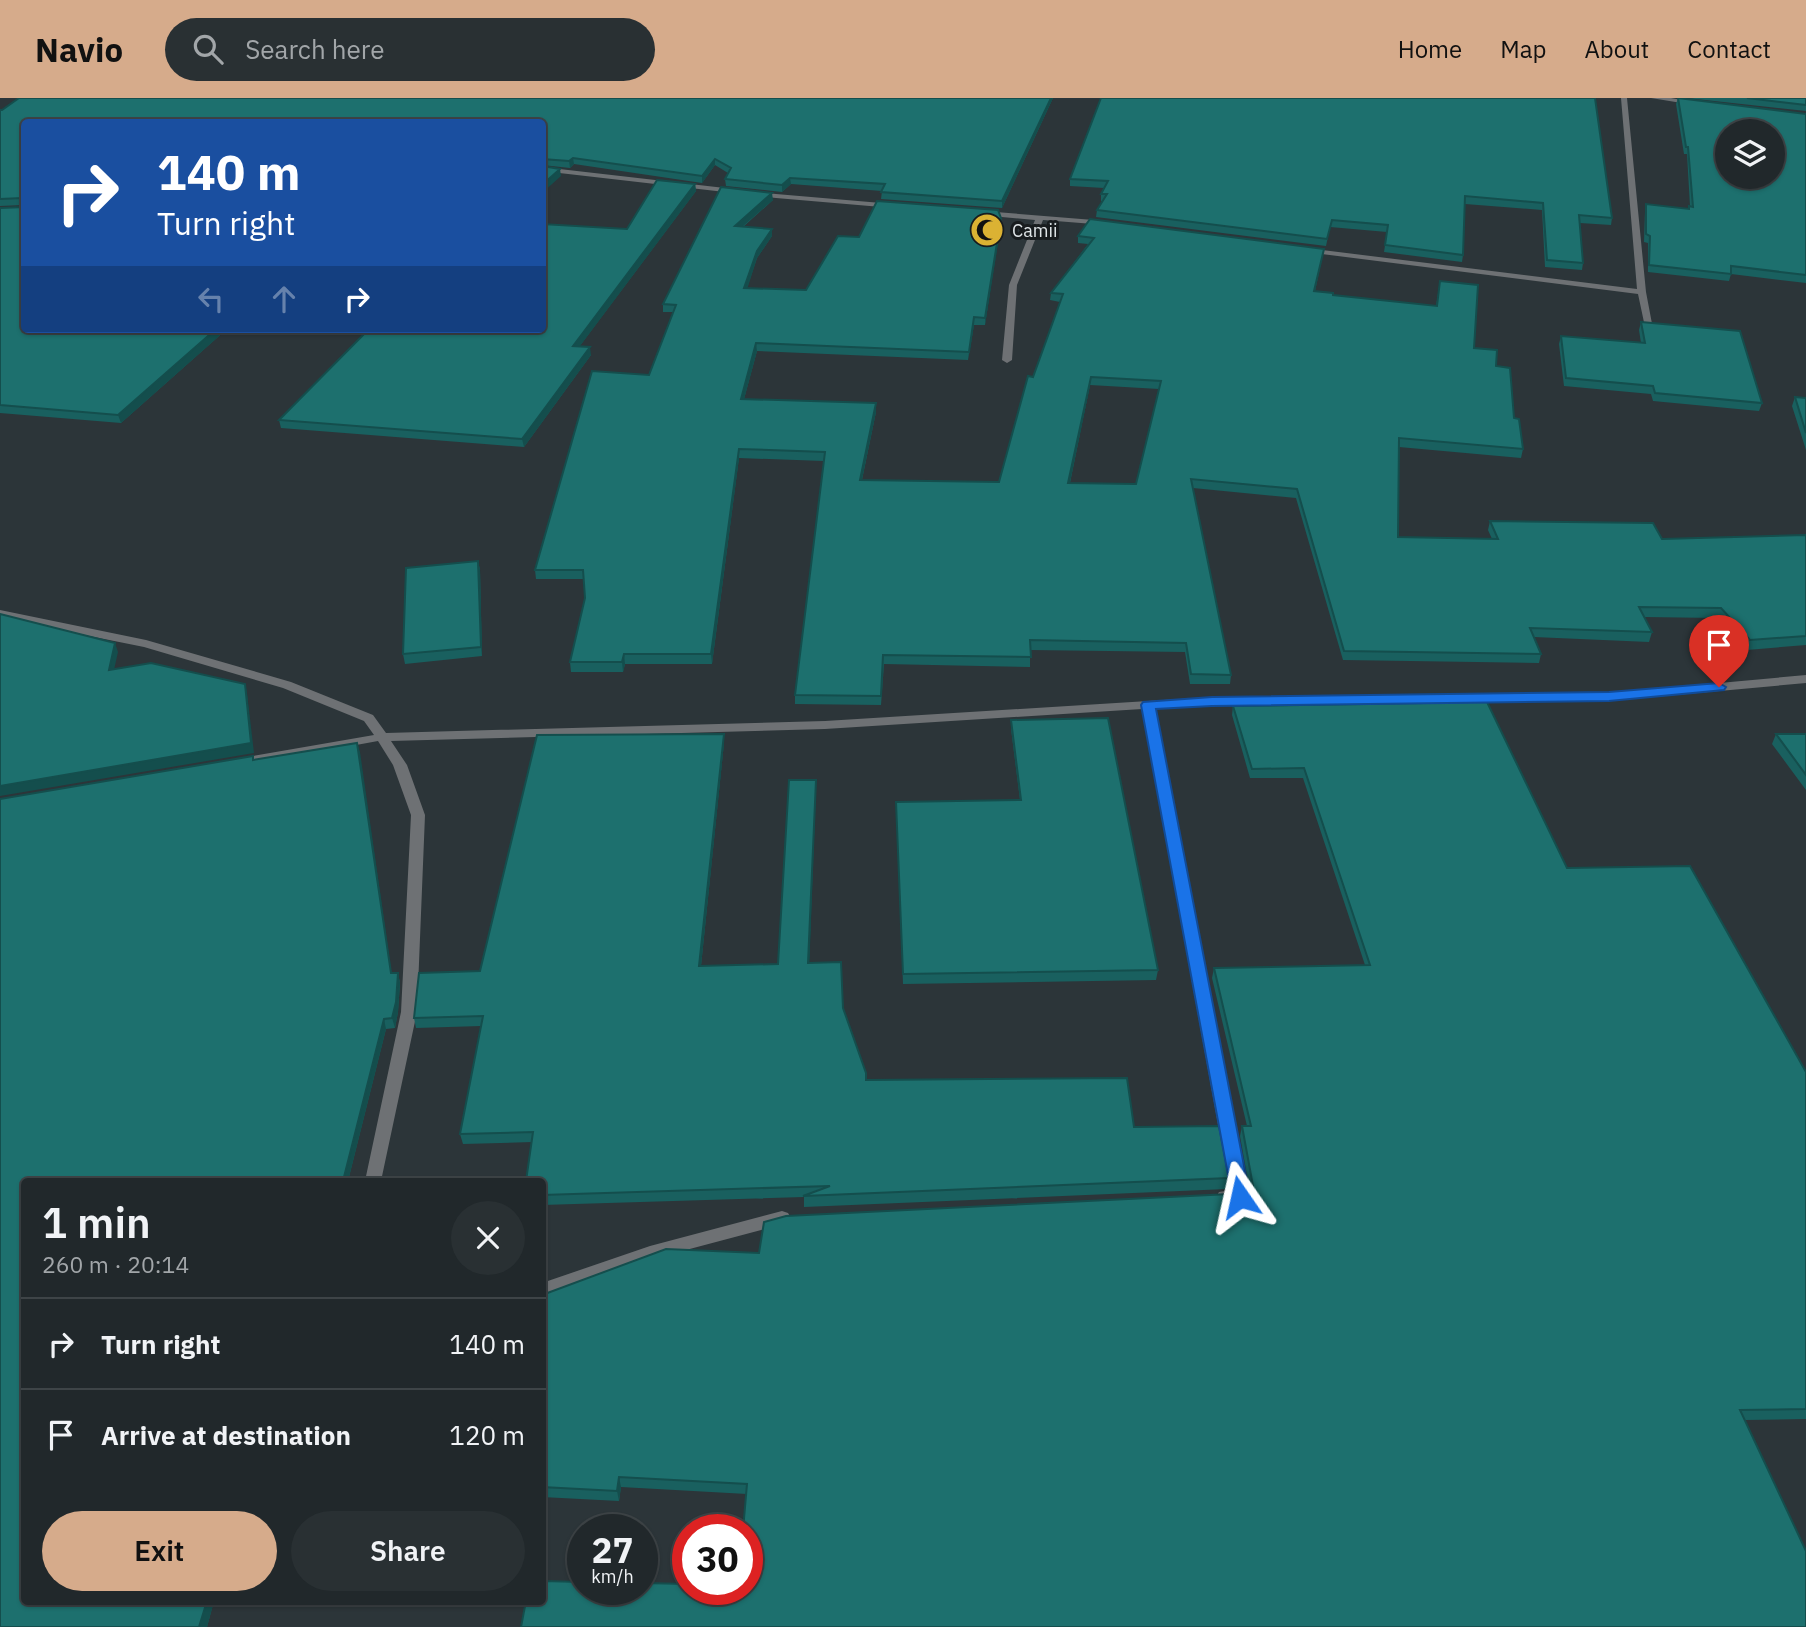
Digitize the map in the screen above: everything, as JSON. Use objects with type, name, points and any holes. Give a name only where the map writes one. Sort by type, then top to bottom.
[{"type":"street","points":[[1624,98],[1642,292],[1650,327]]},
{"type":"street","points":[[1654,98],[1708,104]]},
{"type":"street","points":[[546,169],[776,196],[897,206]]},
{"type":"street","points":[[976,212],[1110,223]]},
{"type":"street","points":[[1007,360],[1013,285],[1041,217]]},
{"type":"street","points":[[1300,249],[1642,292]]},
{"type":"street","points":[[0,614],[146,645],[287,685],[369,718],[382,737],[400,765],[418,815],[410,1012],[374,1178]]},
{"type":"street","points":[[219,766],[382,737],[825,725],[1212,701],[1609,697],[1806,679]]},
{"type":"street","points":[[1148,705],[1240,1197],[1212,1198]]},
{"type":"street","points":[[546,1290],[650,1253],[786,1217],[799,1217]]},
{"type":"building","points":[[19,98],[1051,98],[1002,201],[881,192],[885,184],[790,178],[782,185],[725,179],[731,168],[715,159],[702,176],[573,158],[569,161],[546,159],[546,119],[21,119],[21,198],[0,199],[2,110]]},
{"type":"building","points":[[1101,98],[1595,98],[1612,218],[1579,215],[1583,263],[1547,260],[1543,203],[1465,196],[1463,255],[1385,245],[1388,225],[1332,220],[1327,239],[1097,210],[1107,194],[1101,194],[1108,181],[1070,179]]},
{"type":"building","points":[[1678,98],[1806,114],[1806,275],[1731,266],[1731,274],[1649,265],[1650,236],[1646,234],[1646,204],[1689,209],[1689,206],[1693,207],[1688,147]]},
{"type":"building","points":[[1747,98],[1806,98],[1806,105]]},
{"type":"building","points":[[546,167],[560,169],[546,181]]},
{"type":"building","points":[[657,180],[695,184],[573,346],[590,347],[522,439],[279,420],[365,333],[546,333],[546,224],[627,229]]},
{"type":"building","points":[[721,187],[772,193],[735,226],[772,229],[757,251],[744,288],[806,290],[838,236],[859,237],[877,201],[998,210],[1001,218],[985,318],[974,317],[969,352],[756,343],[741,399],[876,403],[860,480],[999,482],[1028,376],[1033,377],[1063,294],[1051,293],[1094,238],[1078,236],[1090,219],[1324,249],[1314,291],[1333,295],[1437,306],[1440,281],[1478,285],[1474,348],[1497,350],[1496,366],[1510,368],[1514,418],[1519,419],[1523,449],[1399,438],[1398,537],[1498,539],[1490,521],[1653,523],[1662,539],[1806,535],[1806,636],[1750,640],[1721,608],[1639,607],[1652,632],[1530,628],[1541,654],[1344,651],[1297,489],[1191,479],[1231,675],[1191,674],[1186,643],[1030,640],[1031,657],[883,655],[881,696],[795,695],[825,452],[739,449],[711,654],[624,654],[622,662],[570,662],[585,598],[583,570],[535,570],[592,371],[649,375],[676,305],[663,304]],"holes":[[[1091,377],[1161,381],[1136,484],[1068,483]]]},
{"type":"building","points":[[21,207],[21,333],[211,333],[118,415],[0,405],[0,208]]},
{"type":"building","points":[[1641,322],[1740,331],[1762,403],[1655,393],[1653,386],[1566,378],[1561,336],[1645,343]]},
{"type":"building","points":[[1795,397],[1806,398],[1806,433]]},
{"type":"building","points":[[478,561],[481,647],[403,654],[406,568]]},
{"type":"building","points":[[0,614],[115,643],[109,670],[151,663],[245,684],[251,743],[0,786]]},
{"type":"building","points":[[1487,702],[1567,868],[1690,866],[1806,1072],[1806,1409],[1740,1410],[1806,1551],[1806,1627],[521,1627],[525,1605],[546,1605],[546,1581],[567,1582],[567,1605],[658,1605],[658,1583],[672,1584],[672,1605],[763,1605],[763,1514],[744,1514],[747,1484],[619,1477],[617,1491],[546,1487],[546,1294],[666,1249],[759,1253],[764,1222],[786,1216],[1250,1193],[1253,1186],[1242,1126],[1251,1126],[1214,968],[1370,965],[1304,768],[1252,769],[1233,706]]},
{"type":"building","points":[[1108,718],[1158,970],[903,974],[896,802],[1021,800],[1011,720]]},
{"type":"building","points":[[724,734],[699,966],[778,964],[789,780],[816,780],[808,963],[841,962],[843,1008],[866,1073],[866,1080],[1127,1078],[1134,1127],[1219,1126],[1229,1178],[803,1196],[830,1186],[546,1195],[546,1178],[526,1178],[533,1132],[460,1134],[483,1016],[414,1018],[419,973],[480,971],[537,735]]},
{"type":"building","points":[[1776,734],[1806,734],[1806,775]]},
{"type":"building","points":[[357,743],[391,973],[398,973],[392,1018],[384,1019],[344,1178],[21,1178],[21,1605],[206,1605],[199,1627],[0,1627],[0,799],[253,756],[253,760]]},
{"type":"place","name":"Camii","points":[[987,230]]},
{"type":"route","points":[[1240,1197],[1148,705],[1212,701],[1609,697],[1719,687]]}]
